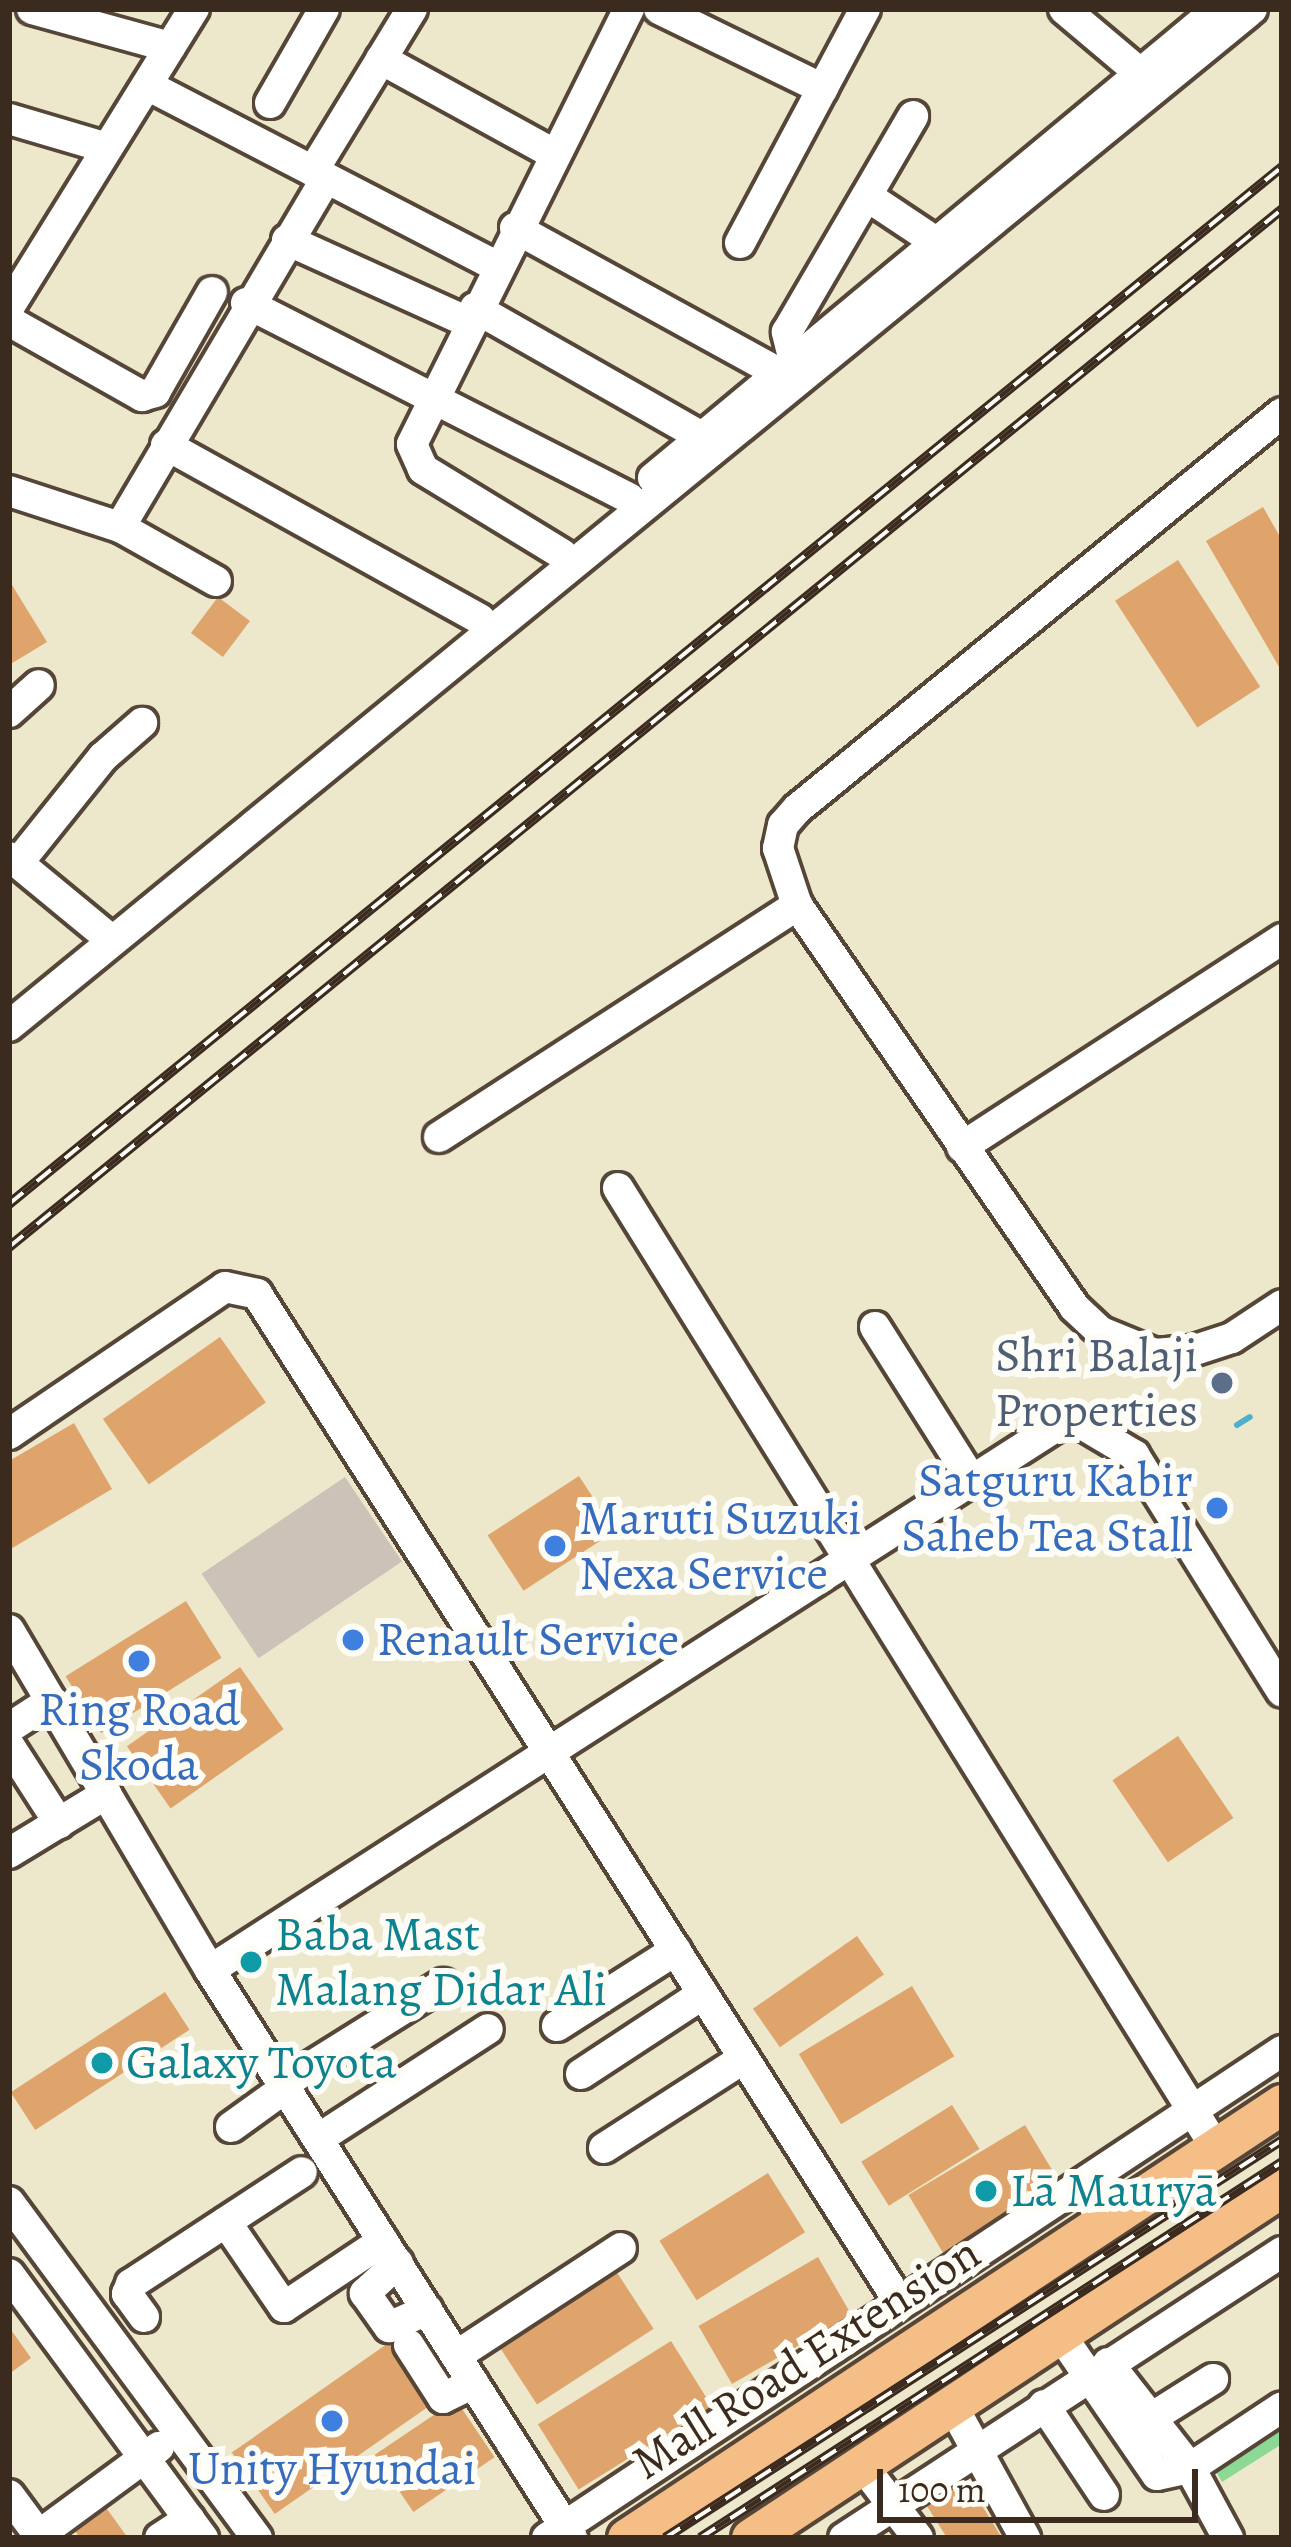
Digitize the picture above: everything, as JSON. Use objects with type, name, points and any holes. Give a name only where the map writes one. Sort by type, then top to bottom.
[{"type":"main road","name":"Mall Road Extension","points":[[627,2538],[1282,2104]]},
{"type":"main road","points":[[751,2538],[1282,2187]]},
{"type":"street","points":[[32,9],[170,47]]},
{"type":"street","points":[[13,293],[194,9]]},
{"type":"street","points":[[270,103],[324,9]]},
{"type":"street","points":[[120,527],[246,303],[287,240],[412,9]]},
{"type":"street","points":[[562,554],[417,464],[412,444],[471,315],[629,9]]},
{"type":"street","points":[[659,9],[823,89]]},
{"type":"street","points":[[740,243],[865,9]]},
{"type":"street","points":[[1064,9],[1140,73]]},
{"type":"street","points":[[9,1026],[1252,9]]},
{"type":"street","points":[[9,1007],[1140,73],[1201,14]]},
{"type":"street","points":[[381,59],[554,154]]},
{"type":"street","points":[[147,85],[496,266]]},
{"type":"street","points":[[786,367],[787,332],[913,116]]},
{"type":"street","points":[[9,118],[107,148]]},
{"type":"street","points":[[867,196],[936,242]]},
{"type":"street","points":[[515,228],[786,367]]},
{"type":"street","points":[[287,240],[471,315],[703,436]]},
{"type":"street","points":[[9,321],[142,396],[155,392],[212,292]]},
{"type":"street","points":[[246,303],[629,498]]},
{"type":"street","points":[[1282,413],[797,809],[778,848],[797,905],[1074,1307],[1124,1344],[1155,1354],[1192,1351],[1232,1338],[1282,1305]]},
{"type":"street","points":[[166,445],[480,619]]},
{"type":"street","points":[[9,491],[120,527],[216,580]]},
{"type":"street","points":[[9,712],[39,685]]},
{"type":"street","points":[[103,933],[13,860],[103,758],[142,723]]},
{"type":"street","points":[[440,1138],[797,905]]},
{"type":"street","points":[[962,1147],[1282,939]]},
{"type":"street","points":[[618,1188],[845,1561],[1216,2148]]},
{"type":"street","points":[[9,1434],[225,1287],[247,1286],[551,1755],[665,1957],[744,2058],[900,2303]]},
{"type":"street","points":[[875,1327],[970,1477]]},
{"type":"street","points":[[210,1970],[551,1755],[970,1477],[1063,1423],[1123,1445],[1282,1692]]},
{"type":"street","points":[[9,1630],[210,1970],[474,2384],[561,2534],[1282,2051]]},
{"type":"street","points":[[9,1728],[51,1701]]},
{"type":"street","points":[[9,1744],[59,1822]]},
{"type":"street","points":[[9,1853],[106,1794]]},
{"type":"street","points":[[557,2026],[665,1957]]},
{"type":"street","points":[[231,2127],[284,2086],[443,1984]]},
{"type":"street","points":[[625,2068],[699,2004]]},
{"type":"street","points":[[581,2074],[699,2004]]},
{"type":"street","points":[[138,2257],[488,2029]]},
{"type":"street","points":[[604,2149],[744,2058]]},
{"type":"street","points":[[144,2317],[128,2287],[302,2172]]},
{"type":"street","points":[[9,2202],[257,2538]]},
{"type":"street","points":[[226,2222],[284,2307],[390,2252]]},
{"type":"street","points":[[456,2356],[621,2248]]},
{"type":"street","points":[[390,2252],[365,2293],[389,2327],[427,2310]]},
{"type":"street","points":[[853,2536],[1098,2369],[1282,2252]]},
{"type":"street","points":[[9,2274],[196,2528],[160,2538]]},
{"type":"street","points":[[1060,2334],[1190,2468],[1228,2538]]},
{"type":"street","points":[[409,2345],[443,2398],[474,2384]]},
{"type":"street","points":[[1098,2369],[1156,2475],[1190,2468],[1282,2407]]},
{"type":"street","points":[[1148,2420],[1213,2379]]},
{"type":"street","points":[[952,2405],[1025,2538]]},
{"type":"street","points":[[1044,2405],[1104,2495]]},
{"type":"street","points":[[9,2495],[37,2536],[178,2433]]},
{"type":"street","points":[[862,2465],[918,2538]]},
{"type":"shaded area","points":[[345,1477],[402,1562],[259,1658],[202,1574]]},
{"type":"green space","points":[[1282,2426],[1282,2444],[1222,2482],[1214,2468]]},
{"type":"building","points":[[1263,507],[1282,540],[1282,672],[1206,541]]},
{"type":"building","points":[[1178,560],[1260,687],[1197,727],[1115,601]]},
{"type":"building","points":[[12,585],[47,642],[9,665],[9,587]]},
{"type":"building","points":[[218,597],[250,621],[223,657],[191,633]]},
{"type":"building","points":[[220,1337],[266,1403],[149,1485],[103,1419]]},
{"type":"building","points":[[74,1423],[112,1489],[9,1550],[9,1461]]},
{"type":"building","points":[[579,1476],[615,1531],[524,1591],[488,1535]]},
{"type":"building","points":[[186,1601],[222,1658],[101,1733],[66,1676]]},
{"type":"building","points":[[240,1667],[284,1729],[171,1808],[127,1746]]},
{"type":"building","points":[[1178,1736],[1233,1818],[1168,1862],[1113,1780]]},
{"type":"building","points":[[857,1936],[884,1975],[780,2047],[753,2009]]},
{"type":"building","points":[[912,1986],[954,2056],[841,2124],[799,2054]]},
{"type":"building","name":"Galaxy Toyota","points":[[165,1992],[190,2030],[35,2130],[11,2092]]},
{"type":"building","points":[[952,2105],[980,2149],[889,2206],[861,2162]]},
{"type":"building","name":"Lā Mauryā","points":[[1025,2125],[1062,2186],[945,2256],[908,2195]]},
{"type":"building","points":[[768,2173],[805,2232],[697,2300],[659,2241]]},
{"type":"building","points":[[818,2257],[852,2315],[732,2384],[698,2326]]},
{"type":"building","points":[[616,2271],[654,2329],[537,2405],[499,2347]]},
{"type":"building","points":[[9,2327],[31,2358],[9,2374]]},
{"type":"building","name":"Unity Hyundai","points":[[394,2339],[437,2400],[275,2514],[232,2453]]},
{"type":"building","points":[[671,2341],[712,2406],[579,2489],[538,2424]]},
{"type":"building","points":[[456,2400],[495,2457],[413,2512],[375,2455]]},
{"type":"building","points":[[967,2481],[1002,2538],[947,2538],[927,2506]]},
{"type":"building","points":[[99,2498],[128,2538],[80,2538],[68,2521]]},
{"type":"waterway","points":[[1237,1425],[1250,1417]]},
{"type":"railway","points":[[9,1204],[1282,167]]},
{"type":"railway","points":[[9,1247],[1282,209]]},
{"type":"railway","points":[[665,2538],[1282,2140]]},
{"type":"railway","points":[[700,2538],[1282,2162]]},
{"type":"place","name":"Shri Balaji Properties","points":[[1222,1383]]},
{"type":"place","name":"Satguru Kabir Saheb Tea Stall","points":[[1217,1508]]},
{"type":"place","name":"Maruti Suzuki Nexa Service","points":[[555,1546]]},
{"type":"place","name":"Renault Service","points":[[353,1640]]},
{"type":"place","name":"Ring Road Skoda","points":[[139,1661]]},
{"type":"place","name":"Baba Mast Malang Didar Ali","points":[[251,1962]]},
{"type":"place","name":"Galaxy Toyota","points":[[102,2063]]},
{"type":"place","name":"Lā Mauryā","points":[[986,2191]]},
{"type":"place","name":"Unity Hyundai","points":[[332,2421]]}]
